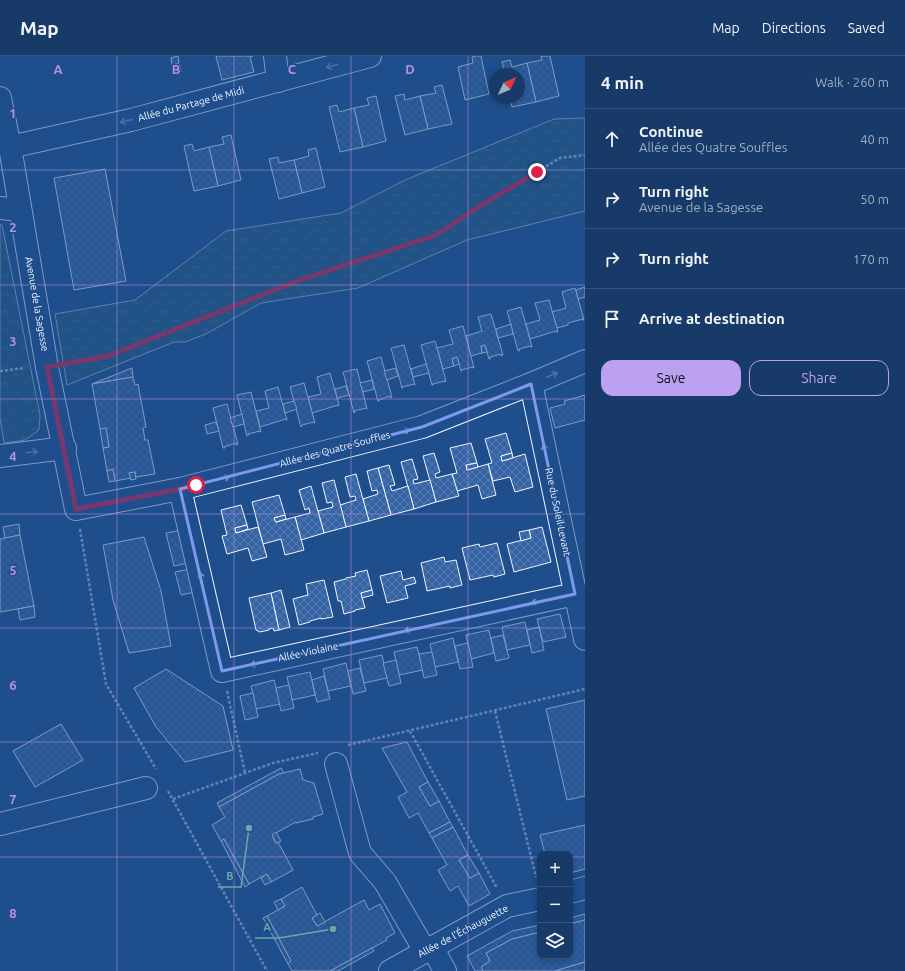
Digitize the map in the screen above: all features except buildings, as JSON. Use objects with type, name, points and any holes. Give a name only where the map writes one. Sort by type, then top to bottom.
[{"type":"street","points":[[275,56],[278,81]]},
{"type":"street","name":"Allée du Partage de Midi","points":[[10,147],[131,120],[370,56]]},
{"type":"street","name":"Avenue de la Sagesse","points":[[1,104],[10,147],[10,209],[47,367],[76,509]]},
{"type":"street","name":"Allée des Quatre Souffles","points":[[76,509],[180,489],[422,427],[585,361]]},
{"type":"street","name":"Rue du Soleil Levant","points":[[531,384],[585,639]]},
{"type":"street","points":[[0,456],[64,448]]},
{"type":"street","points":[[180,489],[222,671]]},
{"type":"street","name":"Allée Violaine","points":[[222,671],[575,594]]},
{"type":"street","points":[[332,755],[360,853],[386,882],[428,949],[445,971]]},
{"type":"street","points":[[0,824],[156,782]]},
{"type":"street","points":[[573,891],[585,888]]},
{"type":"street","name":"Allée de l'Échauguette","points":[[390,971],[537,890]]},
{"type":"path","points":[[0,371],[47,367],[108,356],[297,281],[436,235],[477,208],[560,158],[585,155]]},
{"type":"path","points":[[76,509],[106,684],[156,782],[173,799],[267,971]]},
{"type":"path","points":[[222,671],[245,773]]},
{"type":"path","points":[[173,799],[273,763],[332,755],[410,731],[585,689]]},
{"type":"path","points":[[495,711],[538,887]]},
{"type":"path","points":[[410,731],[507,906]]},
{"type":"highlighted area","points":[[531,384],[575,594],[222,671],[180,489],[422,427]]},
{"type":"green space","points":[[585,118],[585,211],[467,240],[358,288],[261,303],[206,334],[185,342],[174,342],[67,385],[55,314],[135,300],[226,231],[341,213],[405,180],[554,119]]},
{"type":"green space","points":[[0,224],[2,225],[40,415],[39,430],[25,440],[4,443],[0,418]]},
{"type":"place","name":"B","points":[[249,828]]},
{"type":"place","name":"A","points":[[333,929]]},
{"type":"route","points":[[196,485],[76,509],[47,367],[108,356],[297,281],[436,235],[477,208],[537,172]]}]
